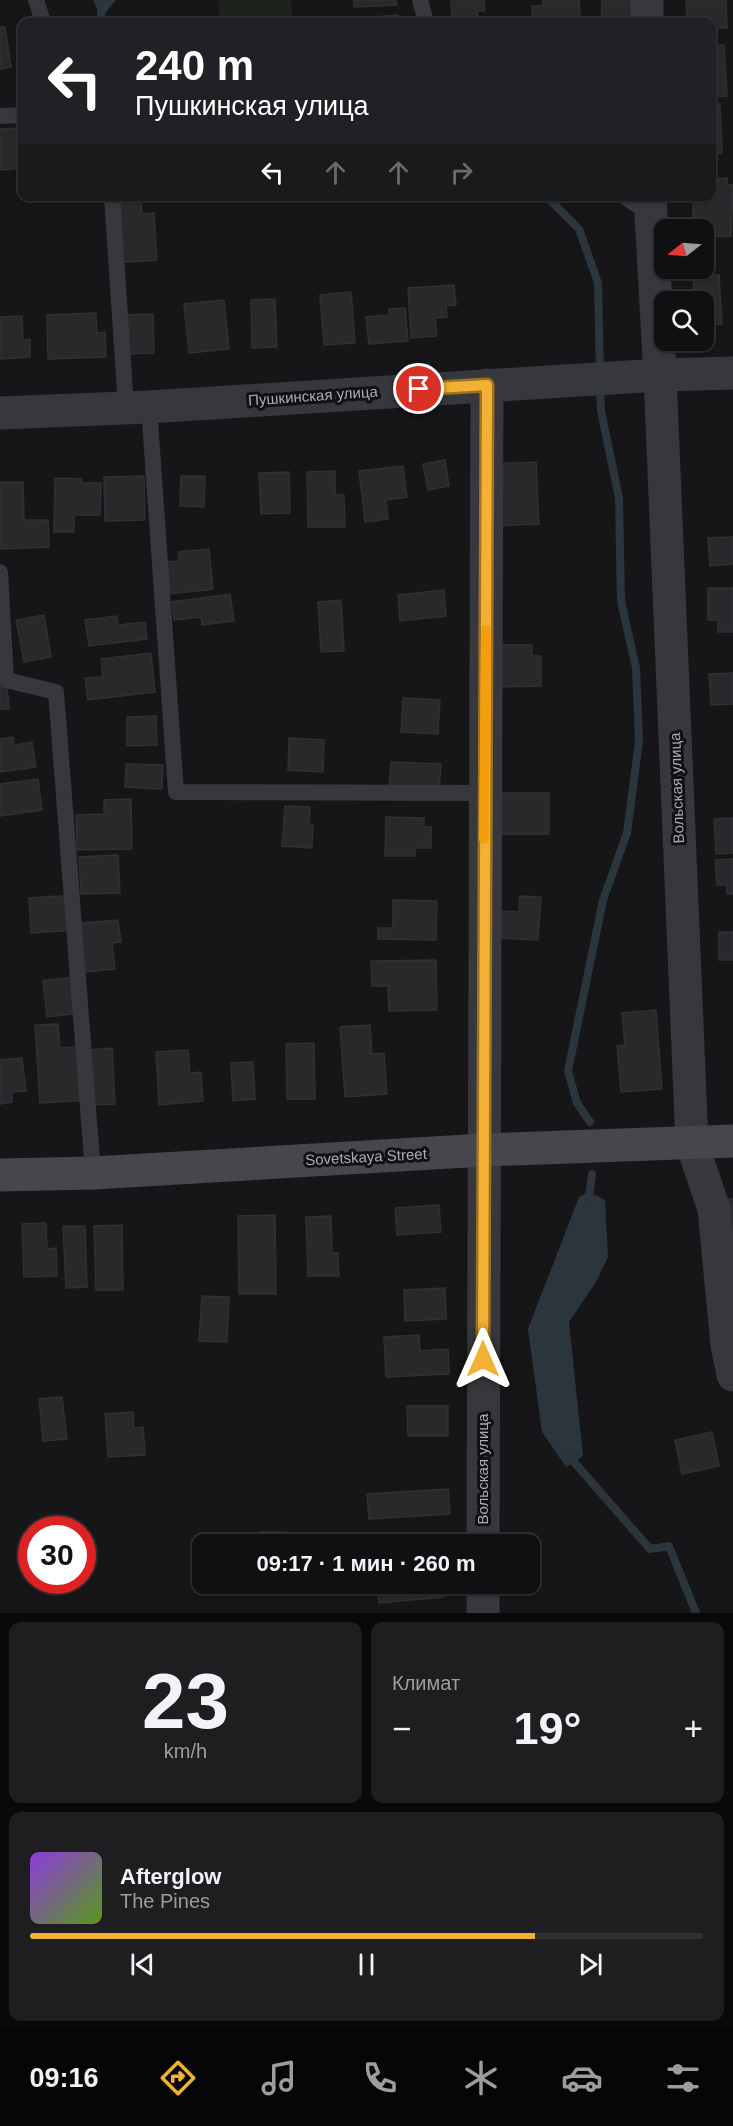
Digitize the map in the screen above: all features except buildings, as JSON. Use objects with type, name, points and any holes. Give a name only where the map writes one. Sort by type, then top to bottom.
[{"type":"main road","name":"Sovetskaya Street","points":[[0,1175],[93,1173],[484,1150],[733,1141]]},
{"type":"street","points":[[646,0],[647,18]]},
{"type":"street","name":"Вольская улица","points":[[650,205],[660,375],[692,1144],[714,1209],[727,1345],[733,1375]]},
{"type":"street","name":"Пушкинская улица","points":[[0,413],[138,407],[564,380],[733,373]]},
{"type":"street","name":"Вольская улица","points":[[483,1534],[487,385]]},
{"type":"street","points":[[483,1594],[483,1613]]},
{"type":"lane","points":[[36,0],[41,18]]},
{"type":"lane","points":[[420,0],[425,18]]},
{"type":"lane","points":[[0,116],[18,115]]},
{"type":"lane","points":[[113,201],[138,407],[177,792],[484,793]]},
{"type":"lane","points":[[0,572],[6,680],[56,692],[93,1173]]},
{"type":"shaded area","points":[[93,0],[116,0],[101,18]]},
{"type":"shaded area","points":[[218,0],[291,0],[293,18],[220,18]]},
{"type":"shaded area","points":[[589,1192],[605,1200],[608,1257],[596,1282],[569,1322],[583,1456],[566,1467],[542,1432],[528,1329],[579,1197]]},
{"type":"waterway","points":[[101,18],[102,0]]},
{"type":"waterway","points":[[551,201],[579,229],[598,283],[600,374]]},
{"type":"waterway","points":[[590,1122],[577,1103],[568,1071],[603,900],[627,833],[639,741],[636,668],[621,601],[619,498],[601,411],[600,386]]},
{"type":"waterway","points":[[588,1204],[592,1174]]},
{"type":"waterway","points":[[571,1452],[574,1462],[650,1549],[669,1546],[696,1613]]},
{"type":"slow traffic","points":[[484,839],[486,630]]},
{"type":"route","points":[[419,389],[487,385],[483,1359]]}]
